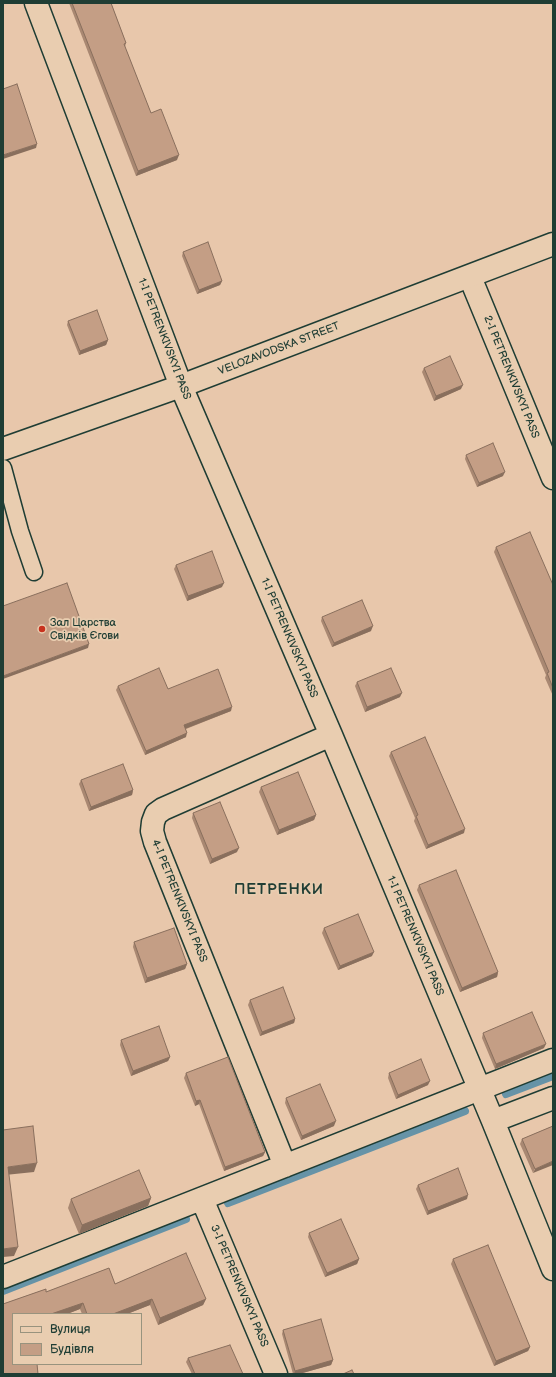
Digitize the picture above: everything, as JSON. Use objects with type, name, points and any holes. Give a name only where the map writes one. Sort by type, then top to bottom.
[{"type":"street","name":"1-I PETRENKIVSKYI PASS","points":[[36,3],[181,386],[331,734],[494,1121],[553,1268]]},
{"type":"street","name":"VELOZAVODSKA STREET","points":[[3,449],[181,386],[470,277],[553,244]]},
{"type":"street","name":"2-I PETRENKIVSKYI PASS","points":[[470,277],[553,478]]},
{"type":"street","name":"4-I PETRENKIVSKYI PASS","points":[[285,1166],[155,842],[152,831],[156,814],[164,809],[331,734]]},
{"type":"street","points":[[3,1277],[553,1060]]},
{"type":"street","points":[[494,1121],[553,1098]]},
{"type":"street","name":"3-I PETRENKIVSKYI PASS","points":[[202,1198],[276,1374]]},
{"type":"lane","points":[[3,468],[20,531],[34,572]]},
{"type":"building","points":[[72,3],[111,3],[126,43],[124,44],[151,113],[161,109],[179,155],[138,171]]},
{"type":"building","points":[[17,84],[37,144],[3,155],[3,89]]},
{"type":"building","points":[[208,242],[222,281],[199,290],[183,252]]},
{"type":"building","points":[[97,310],[108,340],[80,351],[68,321]]},
{"type":"building","points":[[450,356],[463,385],[436,396],[424,368]]},
{"type":"building","points":[[493,443],[505,472],[479,483],[466,455]]},
{"type":"building","points":[[530,532],[553,585],[553,688],[547,673],[549,672],[496,547]]},
{"type":"building","points":[[212,551],[224,583],[188,596],[176,565]]},
{"type":"building","name":"Зал Царства Свідків Єгови","points":[[67,583],[89,644],[3,676],[3,606]]},
{"type":"building","points":[[362,600],[373,626],[334,643],[322,617]]},
{"type":"building","points":[[159,668],[168,689],[218,669],[232,707],[184,725],[187,733],[146,751],[118,686]]},
{"type":"building","points":[[391,668],[402,693],[367,707],[357,682]]},
{"type":"building","points":[[425,737],[465,829],[428,845],[416,816],[418,815],[391,752]]},
{"type":"building","points":[[123,764],[133,790],[91,807],[81,780]]},
{"type":"building","points":[[298,772],[316,815],[279,830],[261,787]]},
{"type":"building","points":[[220,802],[239,848],[212,859],[193,813]]},
{"type":"building","points":[[456,870],[498,972],[462,988],[419,885]]},
{"type":"building","points":[[358,914],[374,952],[340,966],[324,928]]},
{"type":"building","points":[[174,928],[187,964],[147,978],[134,942]]},
{"type":"building","points":[[283,987],[295,1019],[262,1032],[250,1000]]},
{"type":"building","points":[[532,1012],[546,1044],[496,1064],[483,1033]]},
{"type":"building","points":[[159,1026],[170,1057],[133,1071],[121,1040]]},
{"type":"building","points":[[228,1057],[265,1152],[225,1167],[200,1100],[196,1101],[186,1073]]},
{"type":"building","points":[[421,1059],[430,1081],[398,1095],[389,1073]]},
{"type":"building","points":[[320,1084],[336,1121],[302,1136],[286,1098]]},
{"type":"building","points":[[33,1126],[37,1163],[8,1167],[18,1247],[3,1249],[3,1130]]},
{"type":"building","points":[[553,1126],[553,1161],[535,1169],[522,1139]]},
{"type":"building","points":[[458,1168],[468,1195],[428,1211],[418,1185]]},
{"type":"building","points":[[139,1170],[151,1198],[82,1225],[71,1199]]},
{"type":"building","points":[[341,1219],[359,1259],[327,1273],[309,1233]]},
{"type":"building","points":[[488,1245],[530,1347],[496,1361],[453,1259]]},
{"type":"building","points":[[186,1253],[206,1299],[160,1318],[152,1299],[116,1313],[87,1313],[83,1303],[54,1313],[12,1313],[12,1365],[37,1365],[38,1374],[3,1374],[3,1304],[46,1289],[46,1292],[109,1268],[115,1284]]},
{"type":"building","points":[[321,1319],[333,1360],[295,1371],[283,1330]]},
{"type":"building","points":[[230,1345],[243,1374],[195,1374],[188,1358]]},
{"type":"building","points":[[352,1370],[354,1374],[343,1374]]},
{"type":"waterway","points":[[506,1094],[553,1076]]},
{"type":"waterway","points":[[228,1203],[465,1111]]},
{"type":"waterway","points":[[3,1291],[186,1219]]},
{"type":"place","name":"Зал Царства Свідків Єгови","points":[[42,629]]},
{"type":"district","name":"ПЕТРЕНКИ","points":[[279,890]]}]
